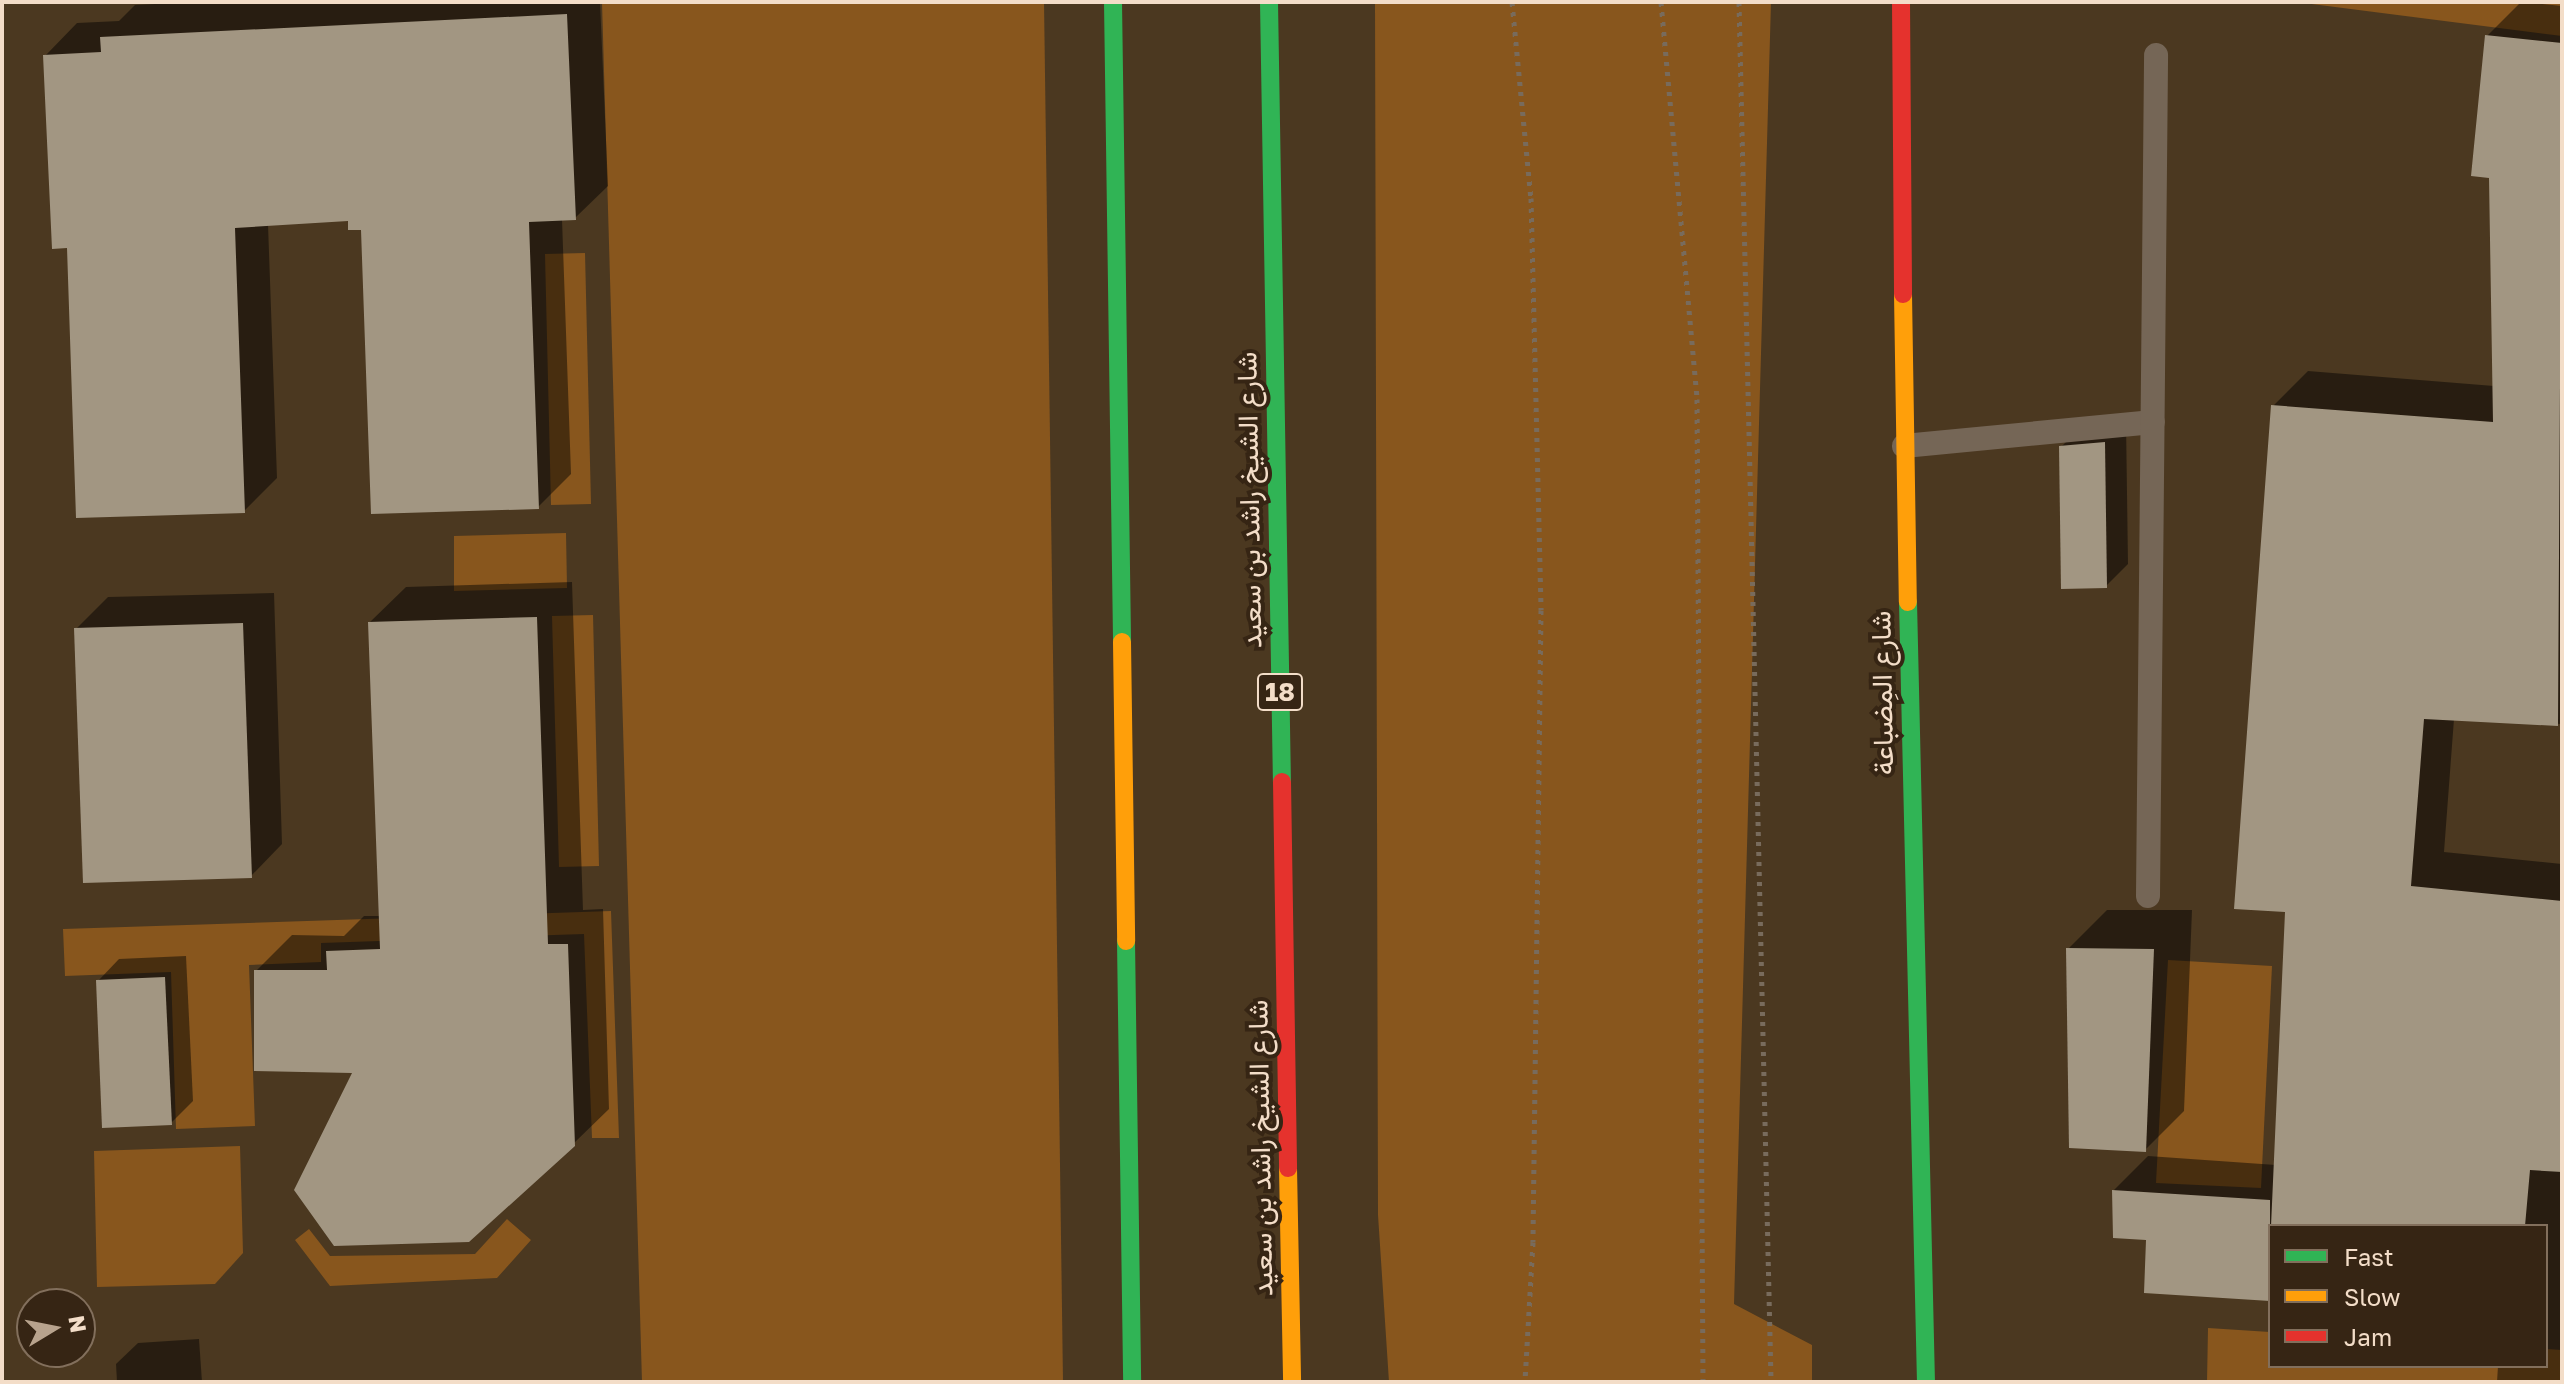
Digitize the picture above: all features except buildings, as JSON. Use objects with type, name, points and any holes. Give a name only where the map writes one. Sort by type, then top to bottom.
[{"type":"main road","points":[[1113,2],[1132,1382]]},
{"type":"main road","name":"شارع الشيخ راشد بن سعيد","points":[[1269,2],[1292,1382]]},
{"type":"main road","name":"شارع المِضباعة","points":[[1901,2],[1904,446],[1926,1382]]},
{"type":"lane","points":[[2148,896],[2156,55]]},
{"type":"lane","points":[[1904,446],[2153,422]]},
{"type":"path","points":[[1512,2],[1531,198],[1541,610],[1533,1242],[1525,1382]]},
{"type":"path","points":[[1661,2],[1697,399],[1703,1382]]},
{"type":"path","points":[[1739,2],[1771,1382]]},
{"type":"shaded area","points":[[602,2],[1044,2],[1063,1382],[642,1382]]},
{"type":"shaded area","points":[[1375,2],[1771,2],[1734,1304],[1812,1345],[1812,1382],[1389,1382],[1378,1215]]},
{"type":"shaded area","points":[[2296,2],[2562,2],[2562,36]]},
{"type":"shaded area","points":[[585,253],[591,504],[551,505],[545,254]]},
{"type":"shaded area","points":[[566,533],[567,588],[454,591],[454,536]]},
{"type":"shaded area","points":[[593,615],[599,866],[559,867],[552,616]]},
{"type":"shaded area","points":[[611,911],[619,1138],[592,1138],[584,934],[321,943],[321,962],[249,965],[255,1126],[176,1129],[171,972],[65,976],[63,929]]},
{"type":"shaded area","points":[[2168,960],[2272,966],[2261,1188],[2156,1183]]},
{"type":"shaded area","points":[[240,1146],[243,1253],[215,1284],[97,1287],[94,1151]]},
{"type":"shaded area","points":[[507,1219],[531,1240],[497,1278],[330,1286],[295,1240],[309,1229],[330,1256],[475,1254]]},
{"type":"shaded area","points":[[2208,1328],[2268,1332],[2268,1368],[2548,1368],[2548,1349],[2562,1350],[2562,1382],[2207,1382]]},
{"type":"traffic: fast","points":[[1113,2],[1122,642]]},
{"type":"traffic: fast","points":[[1269,2],[1282,782]]},
{"type":"traffic: fast","points":[[1908,602],[1926,1382]]},
{"type":"traffic: fast","points":[[1126,941],[1132,1382]]},
{"type":"traffic: slow","points":[[1903,294],[1908,602]]},
{"type":"traffic: slow","points":[[1122,642],[1126,941]]},
{"type":"traffic: slow","points":[[1288,1168],[1292,1382]]},
{"type":"traffic: jam","points":[[1901,2],[1903,294]]},
{"type":"traffic: jam","points":[[1282,782],[1288,1168]]}]
